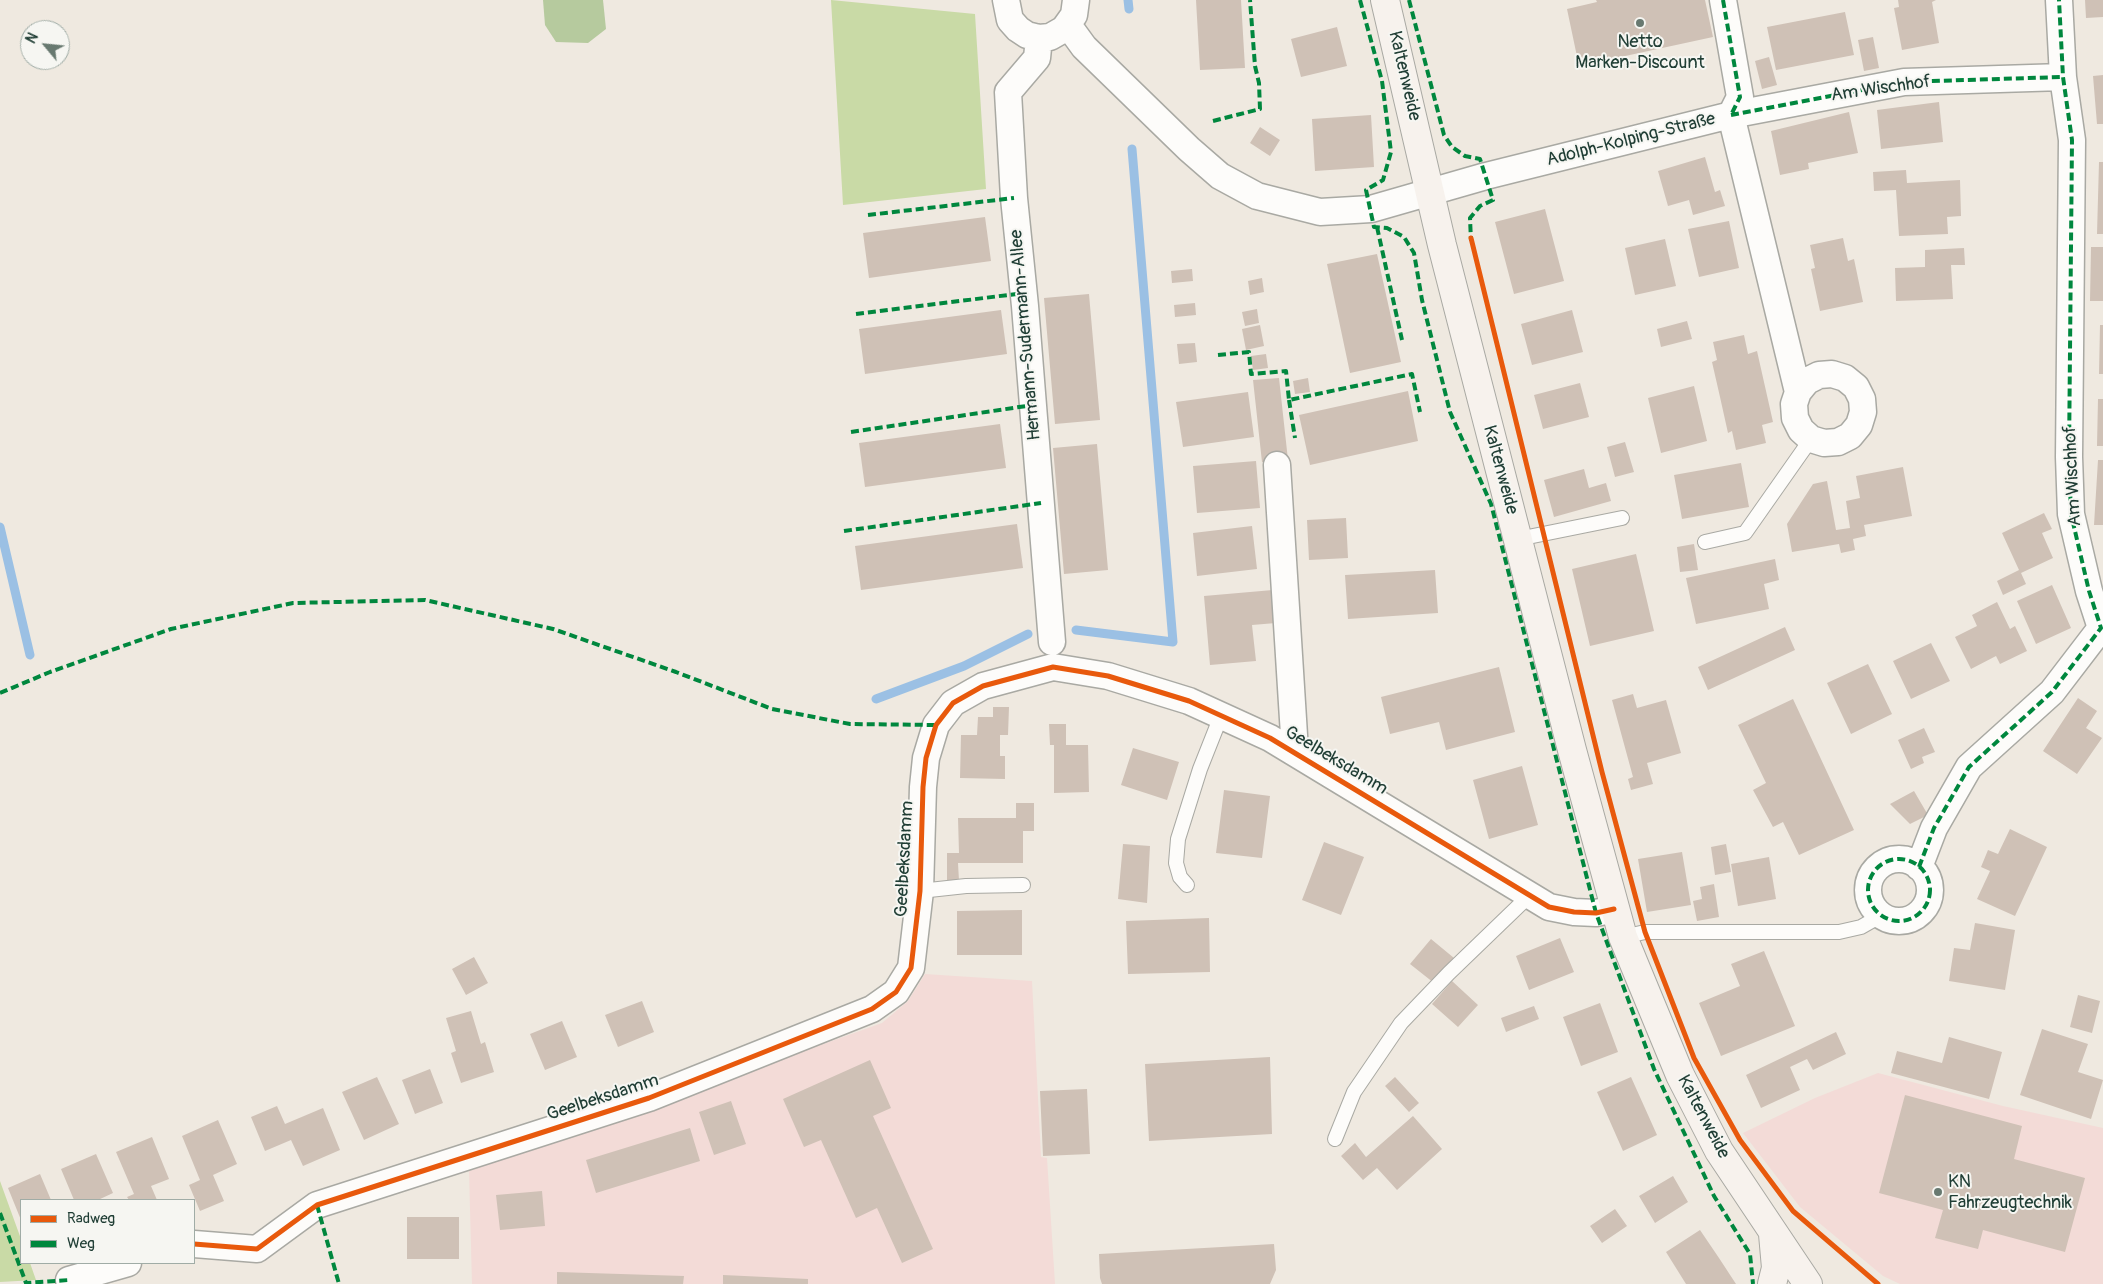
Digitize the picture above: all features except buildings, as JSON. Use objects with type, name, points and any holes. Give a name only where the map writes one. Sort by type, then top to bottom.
[{"type":"main road","name":"Kaltenweide","points":[[1385,0],[1429,194],[1623,937],[1685,1083],[1719,1151],[1773,1232],[1809,1280]]},
{"type":"main road","points":[[1772,1284],[1776,1268],[1773,1232]]},
{"type":"street","points":[[1006,0],[1010,20],[1027,35],[1039,38],[1055,35],[1068,25],[1074,15],[1076,0]]},
{"type":"street","points":[[1723,0],[1740,97],[1731,115]]},
{"type":"street","name":"Am Wischhof","points":[[1920,867],[1934,828],[1969,767],[2052,692],[2102,626],[2089,591],[2071,514],[2069,457],[2072,140],[2063,78],[2059,0]]},
{"type":"street","points":[[1068,25],[1084,46],[1189,148],[1220,176],[1257,196],[1320,212],[1371,209],[1429,194]]},
{"type":"street","name":"Hermann-Sudermann-Allee","points":[[1039,38],[1037,58],[1008,92],[1014,198],[1025,306],[1052,642]]},
{"type":"street","name":"Am Wischhof","points":[[1731,115],[1904,82],[2063,78]]},
{"type":"street","name":"Adolph-Kolping-Straße","points":[[1429,194],[1486,176],[1731,115],[1798,392],[1794,404],[1795,418],[1801,430],[1811,439]]},
{"type":"street","points":[[1798,392],[1807,381],[1819,375],[1832,374],[1846,378],[1856,387],[1862,399],[1863,412],[1859,425],[1850,436],[1831,443],[1811,439]]},
{"type":"street","name":"Geelbeksdamm","points":[[1277,464],[1295,751]]},
{"type":"street","name":"Geelbeksdamm","points":[[195,1244],[256,1249],[317,1204],[650,1098],[872,1009],[896,992],[911,968],[920,891],[922,788],[926,758],[936,725],[953,703],[983,686],[1053,667],[1108,676],[1189,701],[1295,751],[1548,906],[1574,912],[1596,913],[1614,908]]},
{"type":"street","points":[[1896,859],[1911,861],[1926,874],[1930,894],[1920,912],[1901,920],[1882,915],[1870,899],[1868,889],[1870,880],[1882,864],[1896,859]]},
{"type":"street","points":[[69,1280],[125,1264]]},
{"type":"lane","points":[[1706,542],[1745,533],[1811,439]]},
{"type":"lane","points":[[1518,539],[1622,518]]},
{"type":"lane","points":[[1187,885],[1180,877],[1176,863],[1178,839],[1200,769],[1221,716]]},
{"type":"lane","points":[[920,891],[966,886],[1023,885]]},
{"type":"lane","points":[[1335,1139],[1354,1092],[1401,1023],[1449,972],[1530,895]]},
{"type":"lane","points":[[1623,937],[1645,932],[1839,932],[1861,927],[1882,915]]},
{"type":"shaded area","points":[[925,974],[1032,981],[1041,1157],[1047,1158],[1055,1284],[472,1284],[469,1171],[882,1023],[908,1001]]},
{"type":"shaded area","points":[[1878,1073],[2003,1106],[2103,1128],[2103,1284],[1900,1284],[1883,1276],[1800,1207],[1743,1133],[1815,1098]]},
{"type":"green space","points":[[543,0],[603,0],[606,29],[588,43],[556,42],[545,25]]},
{"type":"green space","points":[[831,0],[975,14],[986,189],[843,205]]},
{"type":"green space","points":[[0,1181],[20,1236],[20,1264],[30,1264],[36,1280],[0,1282]]},
{"type":"waterway","points":[[1128,0],[1129,9]]},
{"type":"waterway","points":[[1076,630],[1173,642],[1132,149]]},
{"type":"waterway","points":[[0,527],[30,655]]},
{"type":"waterway","points":[[876,699],[964,666],[1028,634]]},
{"type":"marked path","points":[[1213,121],[1260,109],[1250,0]]},
{"type":"marked path","points":[[1360,0],[1382,81],[1391,152],[1383,180],[1366,190],[1374,227],[1387,228],[1404,237],[1414,253],[1422,300],[1450,412],[1491,504],[1596,913],[1654,1069],[1714,1196],[1750,1254],[1753,1284]]},
{"type":"marked path","points":[[1409,0],[1444,135],[1452,147],[1465,156],[1480,159],[1493,200],[1480,206],[1470,218],[1471,241]]},
{"type":"marked path","points":[[1723,0],[1740,97],[1731,115]]},
{"type":"marked path","points":[[1919,867],[1934,828],[1969,767],[2052,692],[2101,628],[2089,591],[2071,514],[2069,457],[2072,140],[2063,77],[2059,0]]},
{"type":"marked path","points":[[1731,115],[1904,82],[2063,77]]},
{"type":"marked path","points":[[868,215],[1014,198]]},
{"type":"marked path","points":[[1377,227],[1402,340]]},
{"type":"marked path","points":[[856,314],[1024,293]]},
{"type":"marked path","points":[[1218,355],[1249,352],[1251,374],[1286,371],[1289,400],[1412,374],[1420,412]]},
{"type":"marked path","points":[[1289,400],[1295,438]]},
{"type":"marked path","points":[[851,432],[1033,405]]},
{"type":"marked path","points":[[844,531],[1041,503]]},
{"type":"marked path","points":[[0,693],[50,672],[171,629],[293,603],[425,600],[553,629],[676,672],[772,709],[850,724],[936,725]]},
{"type":"marked path","points":[[1899,859],[1911,862],[1921,868],[1927,878],[1930,890],[1927,902],[1921,912],[1911,918],[1899,921],[1887,918],[1877,912],[1871,902],[1868,890],[1871,878],[1877,868],[1887,862],[1899,859]]},
{"type":"marked path","points":[[317,1205],[339,1284]]},
{"type":"marked path","points":[[0,1213],[26,1283],[69,1280]]},
{"type":"cycle path","points":[[1471,238],[1602,772],[1645,932],[1694,1058],[1740,1140],[1793,1211],[1878,1284]]},
{"type":"cycle path","points":[[195,1244],[257,1249],[317,1205],[649,1098],[872,1009],[896,992],[911,968],[920,891],[923,787],[926,758],[936,725],[953,703],[983,686],[1053,667],[1108,676],[1189,701],[1270,738],[1549,907],[1574,912],[1596,913],[1614,909]]},
{"type":"place","name":"Netto Marken-Discount","points":[[1640,23]]},
{"type":"place","name":"KN Fahrzeugtechnik","points":[[1938,1192]]}]
